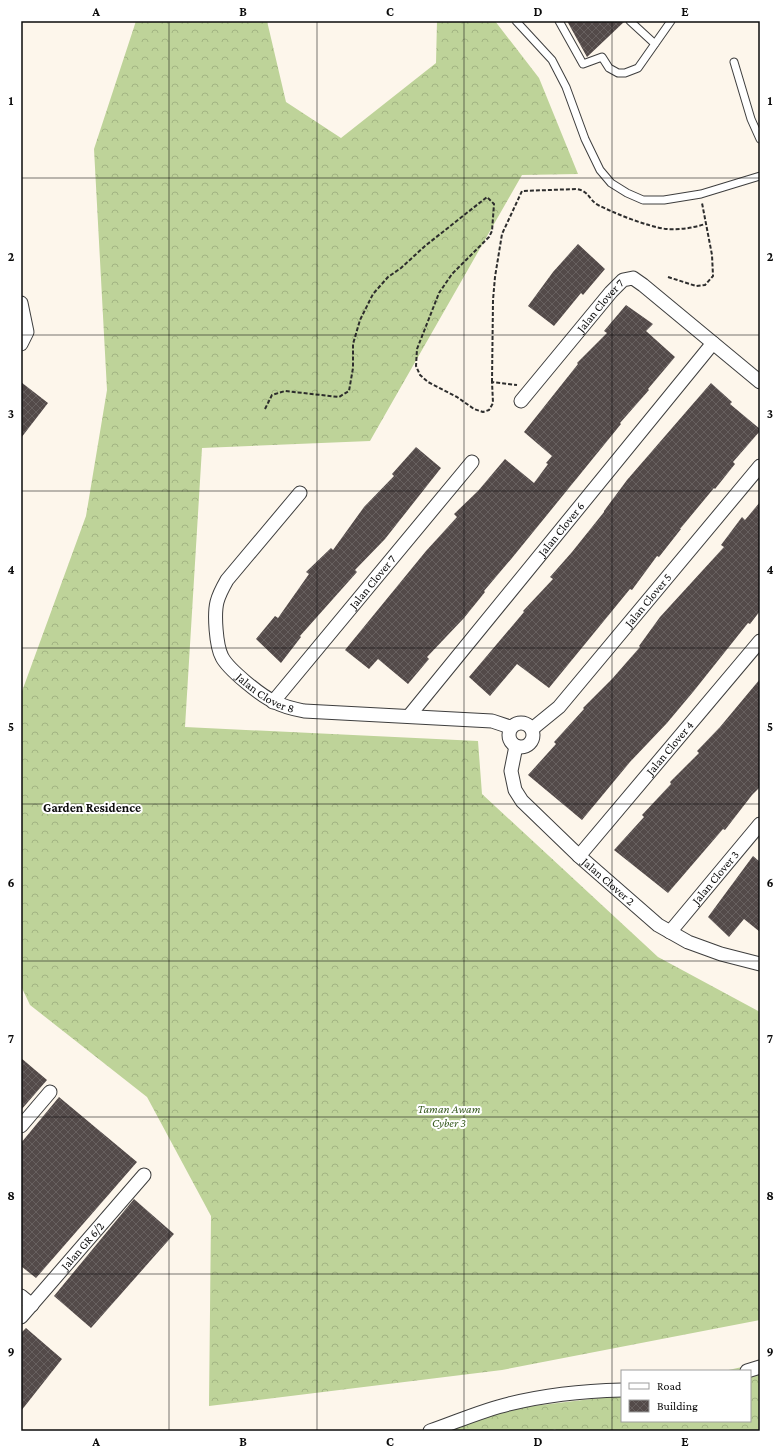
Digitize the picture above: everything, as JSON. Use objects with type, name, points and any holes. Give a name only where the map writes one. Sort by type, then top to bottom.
[{"type":"street","name":"Jalan Clover 7","points":[[521,401],[611,292],[623,280],[633,278],[644,285],[713,343]]},
{"type":"street","points":[[21,303],[27,332],[21,344]]},
{"type":"street","points":[[713,343],[760,382]]},
{"type":"street","name":"Jalan Clover 6","points":[[409,716],[713,343]]},
{"type":"street","name":"Jalan Clover 7","points":[[273,702],[472,462]]},
{"type":"street","name":"Jalan Clover 5","points":[[532,729],[559,707],[760,466]]},
{"type":"street","name":"Jalan Clover 8","points":[[300,493],[227,580],[220,591],[217,604],[217,641],[222,656],[232,670],[273,702],[304,711],[492,721],[510,728]]},
{"type":"street","name":"Jalan Clover 4","points":[[579,856],[760,641]]},
{"type":"street","points":[[520,722],[527,724],[532,729],[533,734],[531,742],[524,746],[516,746],[512,744],[508,738],[510,728],[516,723],[520,722]]},
{"type":"street","name":"Jalan Clover 2","points":[[516,746],[511,771],[515,790],[522,801],[579,856],[658,925],[688,942],[721,954],[760,964]]},
{"type":"street","name":"Jalan Clover 3","points":[[670,932],[760,824]]},
{"type":"street","points":[[21,1126],[50,1092]]},
{"type":"street","name":"Jalan GR 6/2","points":[[21,1317],[144,1175]]},
{"type":"street","points":[[21,1296],[32,1305]]},
{"type":"street","points":[[430,1431],[508,1404],[549,1396],[621,1390]]},
{"type":"lane","points":[[516,21],[552,60],[566,88],[585,139],[600,170],[611,183],[626,193],[643,200],[664,200],[701,194],[760,176]]},
{"type":"lane","points":[[559,21],[583,64],[602,57],[609,68],[618,73],[626,73],[638,68],[671,21]]},
{"type":"lane","points":[[630,21],[655,44]]},
{"type":"lane","points":[[734,62],[751,119],[760,139]]},
{"type":"path","points":[[265,409],[272,395],[285,391],[339,398],[349,391],[353,368],[353,344],[360,320],[373,294],[388,277],[401,268],[424,246],[487,197],[494,204],[492,231],[484,242],[452,274],[439,293],[417,349],[416,366],[420,375],[428,382],[457,397],[474,409],[483,412],[489,410],[493,403],[493,300],[502,234],[522,191],[584,190],[596,204],[648,224],[666,229],[674,229],[690,228],[705,224]]},
{"type":"path","points":[[668,277],[696,286],[705,285],[713,276],[712,255],[705,224],[701,194]]},
{"type":"path","points":[[492,382],[532,387]]},
{"type":"green space","name":"Taman Awam Cyber 3","points":[[136,21],[267,21],[286,102],[341,138],[436,63],[437,21],[495,21],[539,78],[578,174],[522,175],[370,441],[202,448],[185,727],[478,741],[482,794],[658,957],[760,1012],[760,1320],[502,1370],[209,1406],[211,1216],[147,1097],[30,1005],[21,986],[21,694],[86,516],[107,390],[94,149]]},
{"type":"green space","points":[[760,1363],[760,1431],[557,1431],[555,1429],[550,1431],[442,1431],[508,1409],[621,1394],[621,1422],[751,1422],[751,1370],[728,1370]]},
{"type":"building","points":[[567,21],[625,21],[587,57]]},
{"type":"building","points":[[578,244],[605,269],[583,295],[581,293],[554,326],[528,306],[553,272]]},
{"type":"building","points":[[626,305],[653,324],[646,331],[675,357],[484,591],[485,592],[464,618],[427,657],[429,659],[408,684],[378,659],[369,669],[345,650],[426,551],[457,517],[454,514],[478,491],[505,459],[534,483],[552,456],[524,432],[578,364],[577,363],[607,333],[604,331]]},
{"type":"building","points":[[21,382],[48,403],[21,438]]},
{"type":"building","points":[[711,383],[732,402],[730,404],[760,429],[760,431],[733,462],[735,464],[715,489],[714,488],[680,529],[659,557],[657,556],[632,590],[630,589],[549,688],[517,664],[490,696],[469,677],[524,612],[523,611],[553,579],[550,577],[604,512],[627,480]]},
{"type":"building","points":[[416,447],[441,468],[385,539],[355,570],[357,572],[300,636],[301,637],[281,663],[256,639],[275,616],[278,618],[309,574],[306,572],[331,548],[333,550],[364,507],[394,476],[392,474]]},
{"type":"building","points":[[760,502],[760,611],[750,624],[748,623],[667,723],[630,762],[582,820],[528,775],[556,744],[554,742],[584,709],[583,708],[612,679],[640,647],[639,646],[660,617],[724,547],[721,545],[742,517],[745,520]]},
{"type":"building","points":[[760,679],[760,787],[725,830],[723,829],[668,893],[614,850],[644,817],[642,815],[671,784],[670,782],[699,753],[697,751],[720,727]]},
{"type":"building","points":[[753,856],[760,862],[760,932],[744,919],[729,937],[708,917]]},
{"type":"building","points":[[21,1058],[47,1080],[21,1110]]},
{"type":"building","points":[[59,1097],[137,1162],[36,1278],[21,1266],[21,1143]]},
{"type":"building","points":[[134,1199],[174,1234],[91,1328],[54,1296]]},
{"type":"building","points":[[26,1328],[62,1359],[21,1411],[21,1333]]},
{"type":"district","name":"Garden Residence","points":[[92,807]]}]
